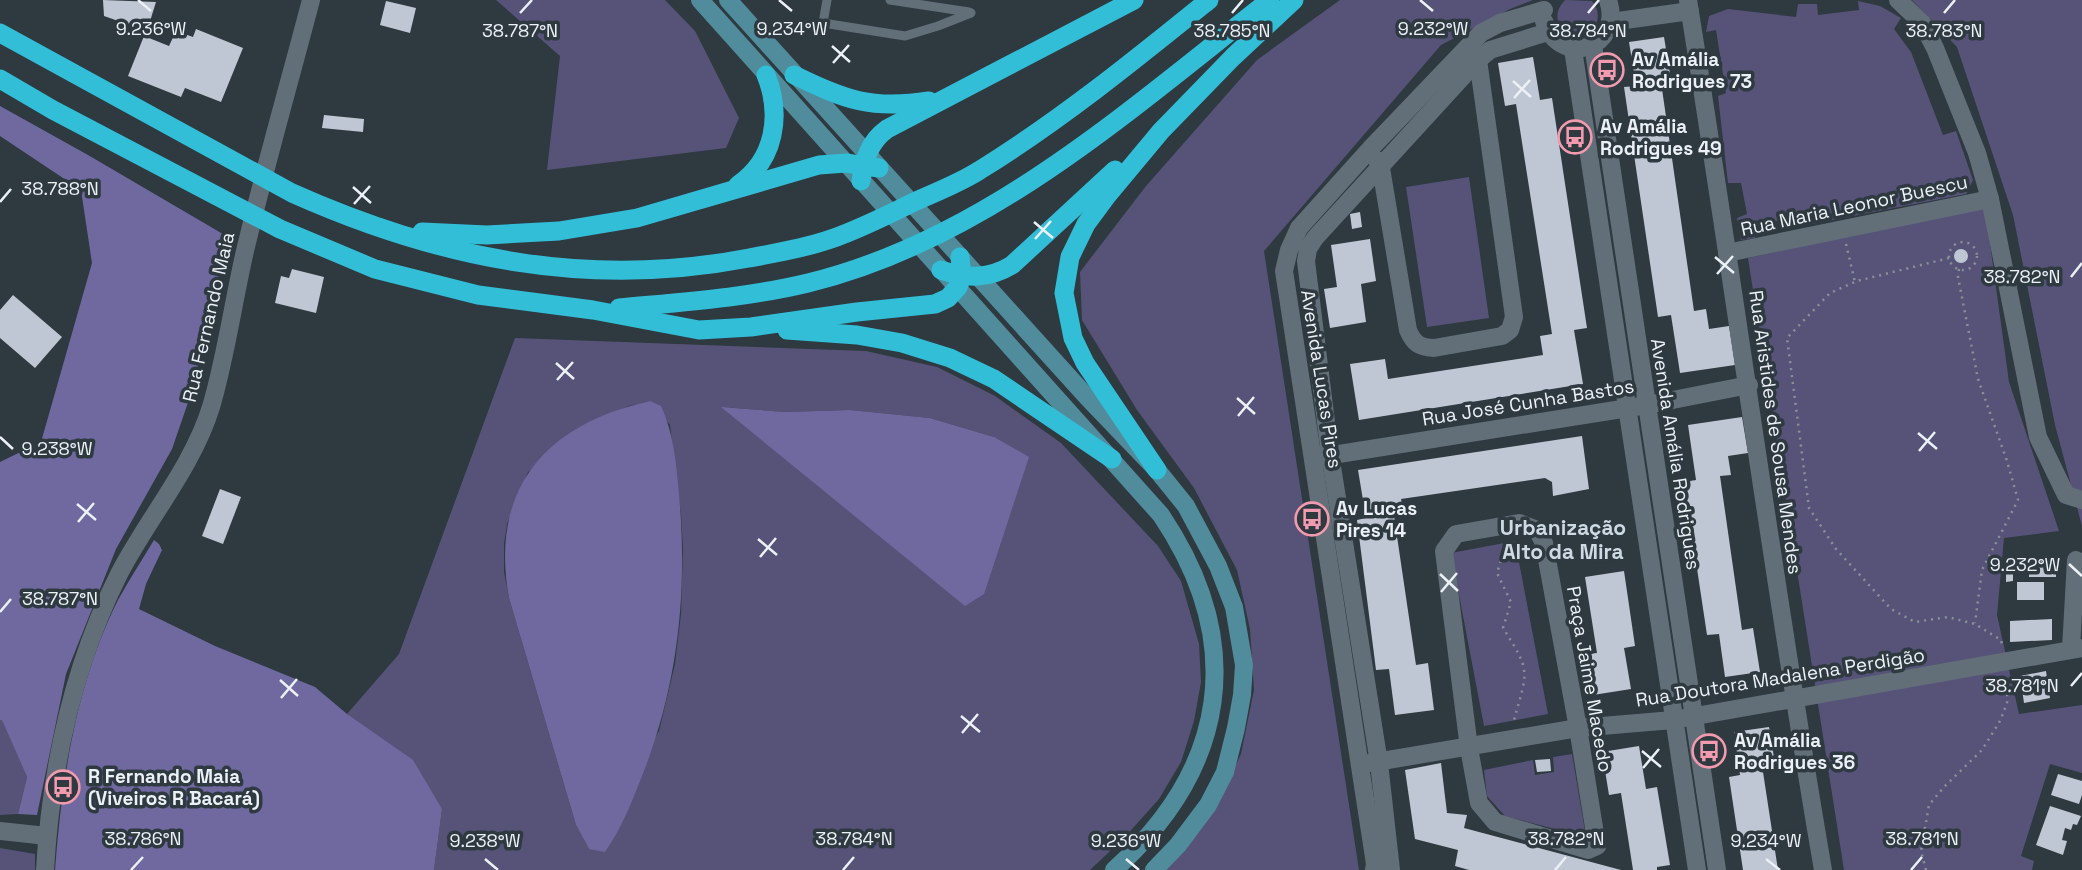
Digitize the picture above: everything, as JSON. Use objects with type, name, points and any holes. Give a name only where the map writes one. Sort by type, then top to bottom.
[{"type":"highway","points":[[386,231],[487,235],[559,230],[637,218],[819,165],[863,166],[873,142],[887,129],[1134,0]]},
{"type":"highway","points":[[0,33],[292,193],[337,213],[386,231],[487,258],[542,267],[603,271],[713,265],[798,248],[845,234],[979,171],[1122,69],[1209,0]]},
{"type":"highway","points":[[593,310],[718,299],[808,283],[930,240],[1084,146],[1270,0]]},
{"type":"highway","points":[[1157,471],[1085,363],[1069,324],[1064,293],[1070,257],[1086,224],[1161,131],[1233,57],[1294,0]]},
{"type":"highway","points":[[731,190],[743,182],[758,165],[774,132],[775,103],[766,75]]},
{"type":"highway","points":[[794,75],[834,94],[867,104],[911,104],[957,93]]},
{"type":"highway","points":[[0,79],[53,110],[280,229],[375,269],[478,295],[593,310],[699,330],[751,327],[935,304],[948,298],[964,274]]},
{"type":"highway","points":[[941,270],[993,275],[1012,265],[1161,131]]},
{"type":"highway","points":[[751,327],[856,335],[902,343],[950,358],[994,379],[1112,459]]},
{"type":"main road","points":[[700,0],[766,75],[863,166],[964,274],[1157,471],[1186,506],[1218,566],[1234,607],[1244,665],[1242,695],[1225,772],[1208,805],[1178,845],[1154,870]]},
{"type":"main road","points":[[728,0],[794,75],[941,270]]},
{"type":"main road","points":[[964,274],[1112,459],[1161,515],[1178,540],[1196,581],[1206,614],[1214,652],[1212,717],[1186,785],[1160,821],[1114,870]]},
{"type":"street","name":"Rua Fernando Maia","points":[[45,870],[47,836],[60,747],[70,701],[87,649],[120,574],[188,458],[210,408],[246,248],[311,0]]},
{"type":"street","points":[[1545,5],[1544,21],[1548,32],[1560,44],[1573,49],[1592,45],[1604,36],[1611,22],[1608,0]]},
{"type":"street","points":[[1898,0],[1922,23],[1935,48],[1977,153],[1990,198],[2038,437],[2066,495],[2082,500]]},
{"type":"street","name":"Avenida Lucas Pires","points":[[1391,870],[1379,763],[1322,456],[1284,271],[1289,250],[1299,228],[1481,33],[1545,5]]},
{"type":"street","points":[[1611,22],[1689,5]]},
{"type":"street","name":"Rua Aristides de Sousa Mendes","points":[[1689,5],[1749,385],[1793,699],[1823,870]]},
{"type":"street","name":"Avenida Lucas Pires","points":[[1374,870],[1322,456],[1306,261],[1308,249],[1478,60],[1490,50],[1548,32]]},
{"type":"street","name":"Avenida Amália Rodrigues","points":[[1592,45],[1717,870]]},
{"type":"street","points":[[1573,49],[1697,870]]},
{"type":"street","points":[[1371,148],[1381,168],[1408,330],[1414,343],[1434,348],[1502,336],[1510,330],[1514,317],[1478,60]]},
{"type":"street","name":"Rua Maria Leonor Buescu","points":[[1727,253],[1990,198]]},
{"type":"street","name":"Rua José Cunha Bastos","points":[[1322,456],[1647,405],[1749,385]]},
{"type":"street","name":"Praça Jaime Macedo","points":[[1519,523],[1537,530],[1544,543],[1578,728],[1597,846],[1587,850],[1495,821],[1479,803],[1469,748],[1444,551],[1455,534],[1519,523]]},
{"type":"street","points":[[2076,560],[2077,648]]},
{"type":"street","name":"Rua Doutora Madalena Perdigão","points":[[1359,764],[1379,763],[1578,728],[1673,720],[2077,648]]},
{"type":"street","points":[[0,831],[47,836]]},
{"type":"lane","points":[[827,0],[823,23],[905,36],[971,13]]},
{"type":"lane","points":[[890,0],[971,13]]},
{"type":"lane","points":[[971,13],[973,0]]},
{"type":"path","points":[[1843,229],[1855,282]]},
{"type":"path","points":[[1966,243],[1975,249],[1976,260],[1970,268],[1959,269],[1951,263],[1950,253],[1956,244],[1966,243]]},
{"type":"path","points":[[1926,870],[1921,852],[1929,806],[1944,787],[1982,750],[2000,722],[2007,703],[2008,675],[2001,640],[1975,624],[1948,617],[1915,622],[1891,609],[1836,549],[1809,508],[1787,338],[1829,293],[1855,282],[1949,258]]},
{"type":"path","points":[[1959,269],[1958,277],[1978,379],[2018,500],[1982,570],[1975,624]]},
{"type":"path","points":[[1505,525],[1507,543],[1497,573],[1511,602],[1503,628],[1523,659],[1527,677],[1514,720]]},
{"type":"shaded area","points":[[496,0],[665,0],[695,31],[739,118],[726,148],[547,170],[560,56]]},
{"type":"shaded area","points":[[1340,0],[1533,0],[1441,45],[1264,251],[1359,870],[1165,870],[1213,812],[1241,754],[1254,690],[1250,629],[1237,570],[1194,488],[1137,410],[1082,320],[1080,272],[1146,186],[1257,60]]},
{"type":"shaded area","points":[[1565,0],[1592,1],[1598,16],[1591,31],[1584,35],[1575,35],[1561,27],[1557,19],[1558,10]]},
{"type":"shaded area","points":[[1912,0],[2082,0],[2082,526],[2055,425],[2013,215],[1957,47]]},
{"type":"shaded area","points":[[1858,1],[1880,6],[1901,18],[1894,29],[1911,52],[1943,135],[1956,131],[1973,180],[1966,194],[1796,227],[1792,218],[1755,225],[1755,238],[1741,240],[1737,218],[1747,214],[1741,183],[1728,183],[1718,96],[1726,93],[1716,30],[1706,32],[1709,16],[1728,9],[1796,17],[1798,4],[1817,4],[1818,15],[1859,10]]},
{"type":"shaded area","points":[[0,106],[228,237],[192,391],[172,449],[116,549],[66,674],[37,815],[18,814],[27,777],[0,720],[0,462],[41,442],[92,263],[81,190],[0,136]]},
{"type":"shaded area","points":[[1469,177],[1489,318],[1427,327],[1406,187]]},
{"type":"shaded area","points":[[1985,207],[2009,382],[2059,531],[2004,538],[1997,615],[2019,714],[2082,705],[2082,773],[2050,764],[2021,856],[2034,861],[2032,870],[1844,870],[1748,258]]},
{"type":"shaded area","points":[[515,338],[866,351],[937,367],[995,396],[1061,443],[1158,546],[1181,581],[1199,644],[1201,682],[1194,721],[1181,762],[1159,799],[1090,870],[434,870],[442,809],[347,714],[399,654]],"holes":[[[650,401],[670,425],[681,514],[681,614],[675,664],[659,731],[589,849],[576,825],[509,598],[504,572],[504,544],[507,524],[528,472],[599,418]],[[722,407],[785,412],[850,410],[930,418],[994,437]]]},
{"type":"shaded area","points":[[650,401],[661,406],[672,438],[681,531],[681,604],[671,675],[653,746],[625,817],[605,852],[589,849],[576,825],[509,598],[505,559],[508,524],[517,493],[533,467],[554,444],[581,426],[613,412]]},
{"type":"shaded area","points":[[721,407],[785,412],[850,410],[930,418],[994,437],[1029,457],[984,594],[965,606]]},
{"type":"shaded area","points":[[154,540],[162,550],[146,584],[139,609],[215,646],[315,687],[347,714],[413,760],[442,809],[434,870],[55,870],[67,766],[81,698],[91,665],[118,600]]},
{"type":"shaded area","points":[[1515,541],[1548,714],[1484,726],[1451,553]]},
{"type":"shaded area","points":[[2,719],[27,777],[18,814],[0,815]]},
{"type":"shaded area","points":[[1572,754],[1586,837],[1505,816],[1487,796],[1484,770],[1533,760],[1535,775],[1554,772],[1553,757]]},
{"type":"shaded area","points":[[0,848],[35,854],[35,870],[0,870]]},
{"type":"building","points":[[103,0],[156,2],[147,31],[104,16]]},
{"type":"building","points":[[386,1],[416,8],[410,33],[380,25]]},
{"type":"building","points":[[196,29],[243,48],[221,102],[185,88],[181,97],[128,76],[144,36],[169,46],[176,31],[193,37]]},
{"type":"building","points":[[1664,37],[1671,80],[1661,82],[1694,311],[1706,309],[1709,329],[1729,326],[1735,365],[1680,373],[1671,315],[1658,317],[1624,87],[1636,86],[1629,42]]},
{"type":"building","points":[[1533,57],[1540,100],[1552,98],[1587,328],[1574,330],[1583,384],[1359,420],[1350,364],[1385,359],[1388,379],[1543,355],[1540,336],[1552,334],[1516,104],[1505,106],[1498,63]]},
{"type":"building","points":[[324,115],[364,119],[363,132],[322,128]]},
{"type":"building","points":[[1360,212],[1362,227],[1352,229],[1350,214]]},
{"type":"building","points":[[1370,239],[1376,281],[1361,284],[1366,322],[1330,328],[1324,289],[1337,287],[1331,245]]},
{"type":"building","points":[[1958,249],[1964,249],[1968,256],[1964,263],[1958,263],[1954,259],[1954,253]]},
{"type":"building","points":[[292,269],[324,277],[316,313],[275,303],[281,276],[289,278]]},
{"type":"building","points":[[13,295],[62,337],[35,368],[0,338],[0,310]]},
{"type":"building","points":[[1742,417],[1748,453],[1728,456],[1731,475],[1720,476],[1742,630],[1753,628],[1760,672],[1725,677],[1719,634],[1707,635],[1684,482],[1696,480],[1688,425]]},
{"type":"building","points":[[1582,436],[1589,489],[1553,496],[1552,482],[1545,478],[1401,499],[1405,515],[1394,516],[1416,665],[1428,663],[1434,710],[1395,715],[1389,669],[1376,670],[1357,520],[1366,518],[1358,470]]},
{"type":"building","points":[[220,489],[241,497],[223,544],[202,536]]},
{"type":"building","points":[[2006,558],[2018,558],[2018,568],[2013,568],[2013,581],[2006,582]]},
{"type":"building","points":[[2029,558],[2056,558],[2056,577],[2029,577]]},
{"type":"building","points":[[1624,571],[1635,646],[1624,648],[1631,689],[1593,695],[1587,654],[1597,653],[1585,577]]},
{"type":"building","points":[[2017,582],[2044,582],[2044,600],[2017,600]]},
{"type":"building","points":[[2052,619],[2052,640],[2010,642],[2010,621]]},
{"type":"building","points":[[2046,671],[2050,698],[2024,703],[2020,676]]},
{"type":"building","points":[[1769,727],[1776,770],[1763,772],[1778,870],[1743,870],[1729,777],[1740,775],[1734,732]]},
{"type":"building","points":[[1639,746],[1646,789],[1657,787],[1670,865],[1657,867],[1657,870],[1633,870],[1621,793],[1609,795],[1602,752]]},
{"type":"building","points":[[1550,759],[1551,771],[1537,772],[1535,760]]},
{"type":"building","points":[[1441,763],[1447,813],[1467,815],[1464,828],[1621,870],[1469,870],[1455,866],[1458,850],[1415,839],[1405,770]]},
{"type":"building","points":[[2058,774],[2082,781],[2079,804],[2051,795]]},
{"type":"building","points":[[2050,806],[2081,816],[2071,830],[2065,828],[2062,840],[2067,841],[2063,855],[2036,845]]},
{"type":"place","name":"Av Amália Rodrigues 73","points":[[1607,70]]},
{"type":"place","name":"Av Amália Rodrigues 49","points":[[1575,137]]},
{"type":"place","name":"Av Lucas Pires 14","points":[[1312,519]]},
{"type":"place","name":"Av Amália Rodrigues 36","points":[[1709,751]]},
{"type":"place","name":"R Fernando Maia (Viveiros R Bacará)","points":[[63,787]]},
{"type":"district","name":"Urbanização Alto da Mira","points":[[1563,540]]}]
